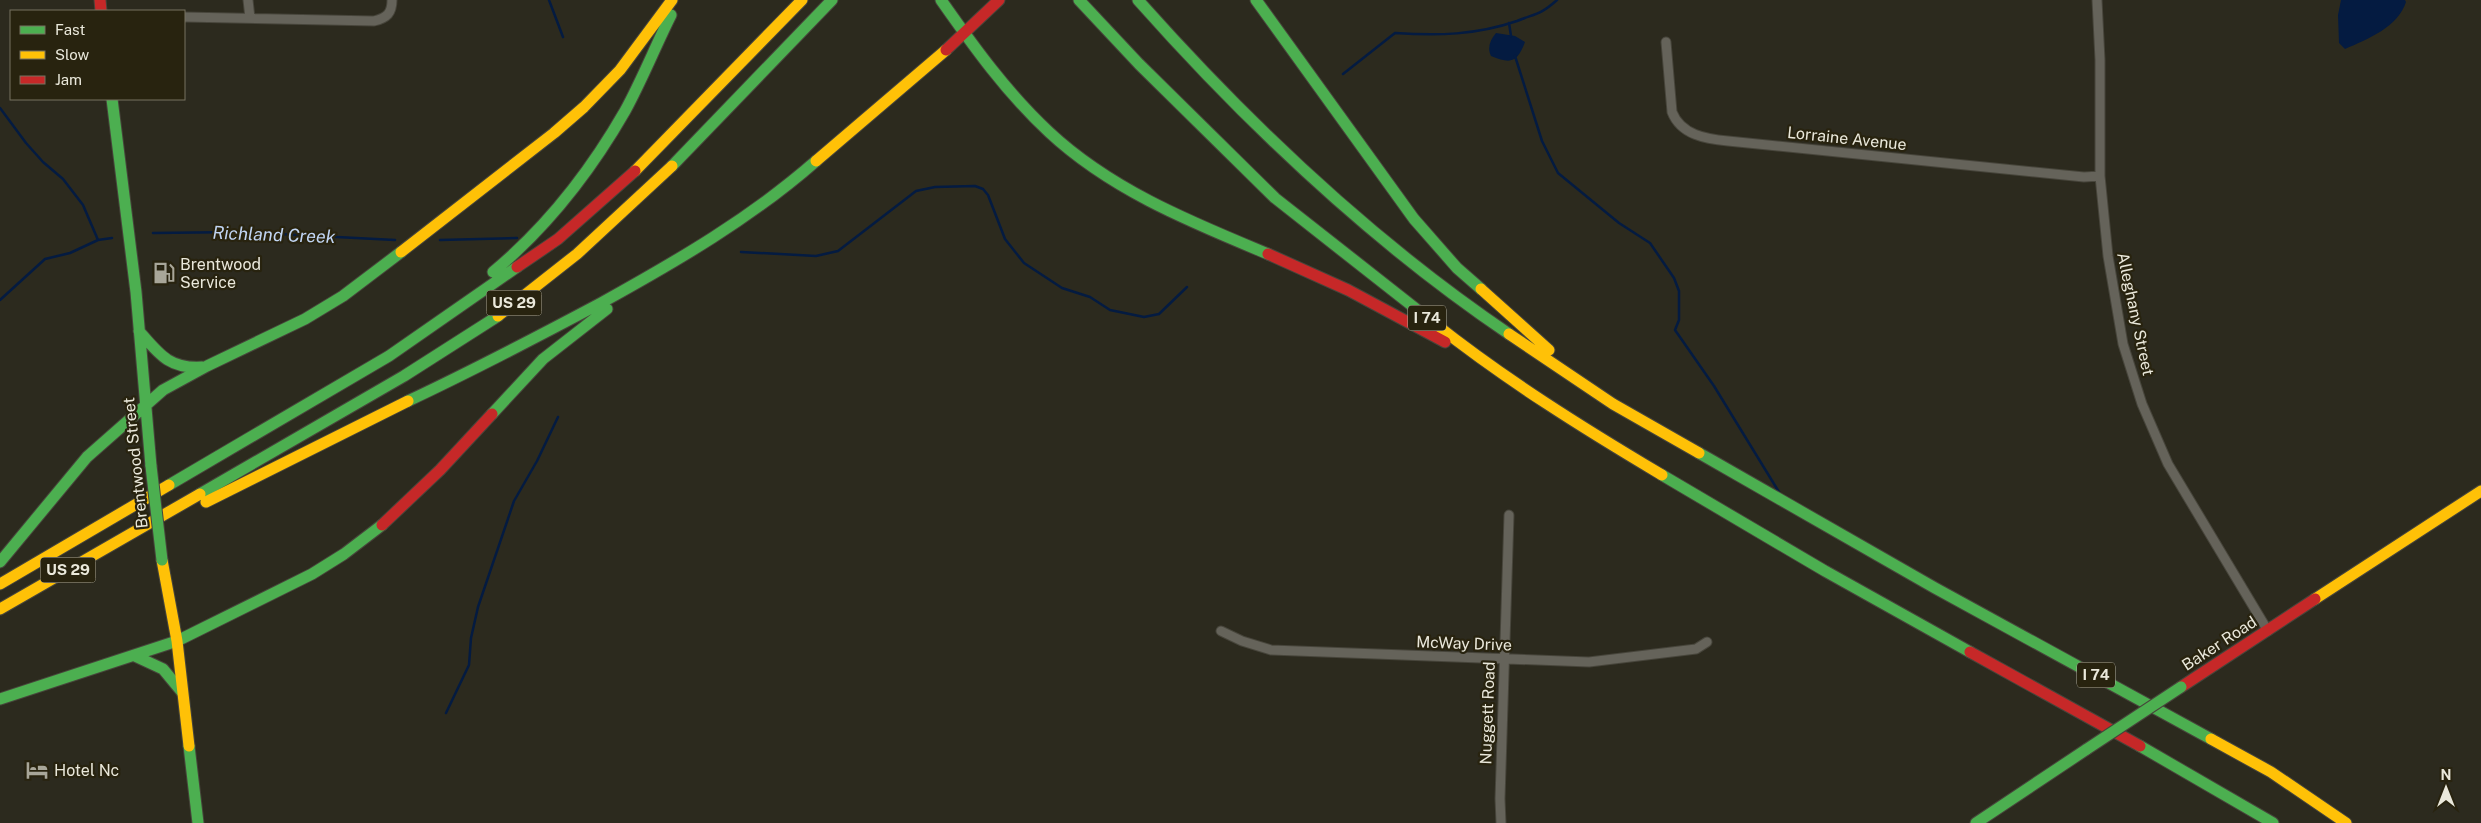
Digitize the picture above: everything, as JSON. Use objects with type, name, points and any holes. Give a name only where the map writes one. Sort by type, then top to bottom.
[{"type":"main road","points":[[0,562],[87,457],[145,404],[163,390],[207,366],[274,336],[343,296],[554,133],[584,107],[620,70],[672,0]]},
{"type":"main road","points":[[424,334],[446,310],[513,256],[550,216],[587,171],[618,123],[679,0]]},
{"type":"main road","name":"US 29","points":[[0,584],[293,414],[424,334],[558,239],[635,171],[802,0]]},
{"type":"main road","name":"US 29","points":[[0,609],[368,396],[469,334],[535,288],[602,232],[688,151],[832,0]]},
{"type":"main road","points":[[942,0],[1008,91],[1052,135],[1098,171],[1165,210],[1335,284],[1480,360]]},
{"type":"main road","points":[[137,531],[166,523],[371,418],[496,360],[659,271],[732,226],[798,177],[965,34],[999,0]]},
{"type":"main road","name":"I 74","points":[[1079,0],[1139,64],[1275,198],[1480,360],[1576,424],[1816,566],[2274,823]]},
{"type":"main road","name":"I 74","points":[[1138,0],[1177,44],[1280,150],[1399,253],[1505,331],[1613,404],[1935,588],[2272,772],[2346,823]]},
{"type":"main road","points":[[1256,0],[1414,219],[1457,268],[1613,404]]},
{"type":"main road","name":"Brentwood Street","points":[[112,100],[139,331],[151,466],[162,560],[177,641],[198,823]]},
{"type":"main road","points":[[0,699],[177,641],[312,574],[376,530],[440,470],[543,359],[659,271]]},
{"type":"main road","points":[[139,331],[171,364],[191,368],[207,366]]},
{"type":"main road","name":"Baker Road","points":[[1976,823],[2481,491]]},
{"type":"main road","points":[[134,656],[150,660],[162,667],[182,692]]},
{"type":"street","points":[[248,0],[250,18]]},
{"type":"street","points":[[185,17],[374,20],[384,19],[388,15],[392,0]]},
{"type":"street","name":"Alleghany Street","points":[[2097,0],[2100,60],[2100,176],[2108,256],[2123,344],[2142,404],[2168,464],[2268,631]]},
{"type":"street","name":"Lorraine Avenue","points":[[1666,42],[1672,112],[1675,119],[1689,133],[1745,143],[2084,177],[2100,176]]},
{"type":"street","name":"Nuggett Road","points":[[1501,823],[1500,800],[1509,515]]},
{"type":"street","name":"McWay Drive","points":[[1221,631],[1242,641],[1271,650],[1589,662],[1696,649],[1707,642]]},
{"type":"water","points":[[2341,0],[2405,0],[2406,2],[2402,11],[2389,25],[2372,36],[2345,49],[2339,43],[2338,15]]},
{"type":"water","points":[[1496,33],[1515,36],[1525,42],[1516,58],[1508,61],[1491,56],[1490,44]]},
{"type":"waterway","points":[[549,0],[563,37]]},
{"type":"waterway","name":"Richland Creek","points":[[1343,74],[1395,33],[1442,34],[1472,32],[1502,26],[1538,13],[1557,0]]},
{"type":"waterway","points":[[1509,23],[1511,36]]},
{"type":"waterway","points":[[1515,56],[1542,141],[1558,173],[1619,223],[1650,243],[1674,278],[1679,291],[1679,320],[1675,330],[1714,386],[1779,492]]},
{"type":"waterway","points":[[0,108],[26,143],[43,162],[63,179],[83,205],[98,240]]},
{"type":"waterway","name":"Richland Creek","points":[[741,252],[816,256],[838,251],[916,191],[935,187],[975,186],[983,189],[988,195],[1005,239],[1024,263],[1062,288],[1090,297],[1110,310],[1144,317],[1159,314],[1187,287]]},
{"type":"waterway","name":"Richland Creek","points":[[153,233],[240,232],[395,240]]},
{"type":"waterway","name":"Richland Creek","points":[[0,300],[45,259],[70,253],[98,240],[112,238]]},
{"type":"waterway","name":"Richland Creek","points":[[440,240],[517,238]]},
{"type":"waterway","points":[[446,713],[469,665],[471,638],[478,607],[514,501],[537,461],[558,417]]},
{"type":"traffic: fast","points":[[672,166],[832,0]]},
{"type":"traffic: fast","points":[[941,0],[1019,102],[1073,153],[1125,188],[1153,203],[1210,230],[1268,254]]},
{"type":"traffic: fast","points":[[1079,0],[1139,64],[1275,198],[1434,323]]},
{"type":"traffic: fast","points":[[1138,0],[1223,92],[1313,179],[1408,260],[1509,334]]},
{"type":"traffic: fast","points":[[1256,0],[1414,219],[1457,268],[1481,289]]},
{"type":"traffic: fast","points":[[493,272],[513,255],[549,217],[597,156],[625,111],[671,15]]},
{"type":"traffic: fast","points":[[112,100],[136,292],[151,466]]},
{"type":"traffic: fast","points":[[408,401],[529,341],[658,271],[739,220],[816,161]]},
{"type":"traffic: fast","points":[[0,562],[87,457],[163,390],[207,366],[305,319],[343,296],[401,252]]},
{"type":"traffic: fast","points":[[169,485],[389,356],[517,267]]},
{"type":"traffic: fast","points":[[492,414],[543,359],[607,309]]},
{"type":"traffic: fast","points":[[200,494],[404,376],[498,316]]},
{"type":"traffic: fast","points":[[139,331],[159,353],[173,363],[191,367],[202,367]]},
{"type":"traffic: fast","points":[[1699,453],[1935,588],[2211,739]]},
{"type":"traffic: fast","points":[[151,466],[162,560]]},
{"type":"traffic: fast","points":[[1662,475],[1825,571],[1970,652]]},
{"type":"traffic: fast","points":[[0,699],[177,641],[312,574],[344,554],[382,525]]},
{"type":"traffic: fast","points":[[135,656],[163,669],[182,692]]},
{"type":"traffic: fast","points":[[2087,749],[2181,687]]},
{"type":"traffic: fast","points":[[189,746],[198,823]]},
{"type":"traffic: fast","points":[[2140,746],[2273,823]]},
{"type":"traffic: fast","points":[[1976,823],[2087,749]]},
{"type":"traffic: slow","points":[[401,252],[554,133],[584,107],[620,70],[672,0]]},
{"type":"traffic: slow","points":[[635,171],[802,0]]},
{"type":"traffic: slow","points":[[816,161],[946,50]]},
{"type":"traffic: slow","points":[[498,316],[577,254],[672,166]]},
{"type":"traffic: slow","points":[[1481,289],[1549,350]]},
{"type":"traffic: slow","points":[[1434,323],[1545,403],[1662,475]]},
{"type":"traffic: slow","points":[[1509,334],[1613,404],[1699,453]]},
{"type":"traffic: slow","points":[[206,502],[408,401]]},
{"type":"traffic: slow","points":[[0,584],[169,485]]},
{"type":"traffic: slow","points":[[2315,599],[2481,491]]},
{"type":"traffic: slow","points":[[0,609],[200,494]]},
{"type":"traffic: slow","points":[[162,560],[177,641],[189,746]]},
{"type":"traffic: slow","points":[[2211,739],[2271,772],[2346,823]]},
{"type":"traffic: jam","points":[[100,0],[101,10]]},
{"type":"traffic: jam","points":[[946,50],[999,0]]},
{"type":"traffic: jam","points":[[517,267],[558,239],[635,171]]},
{"type":"traffic: jam","points":[[1268,254],[1348,290],[1445,342]]},
{"type":"traffic: jam","points":[[382,525],[440,470],[492,414]]},
{"type":"traffic: jam","points":[[2181,687],[2315,599]]},
{"type":"traffic: jam","points":[[1970,652],[2140,746]]},
{"type":"place","name":"Brentwood Service","points":[[164,273]]},
{"type":"place","name":"Hotel Nc","points":[[37,770]]}]
